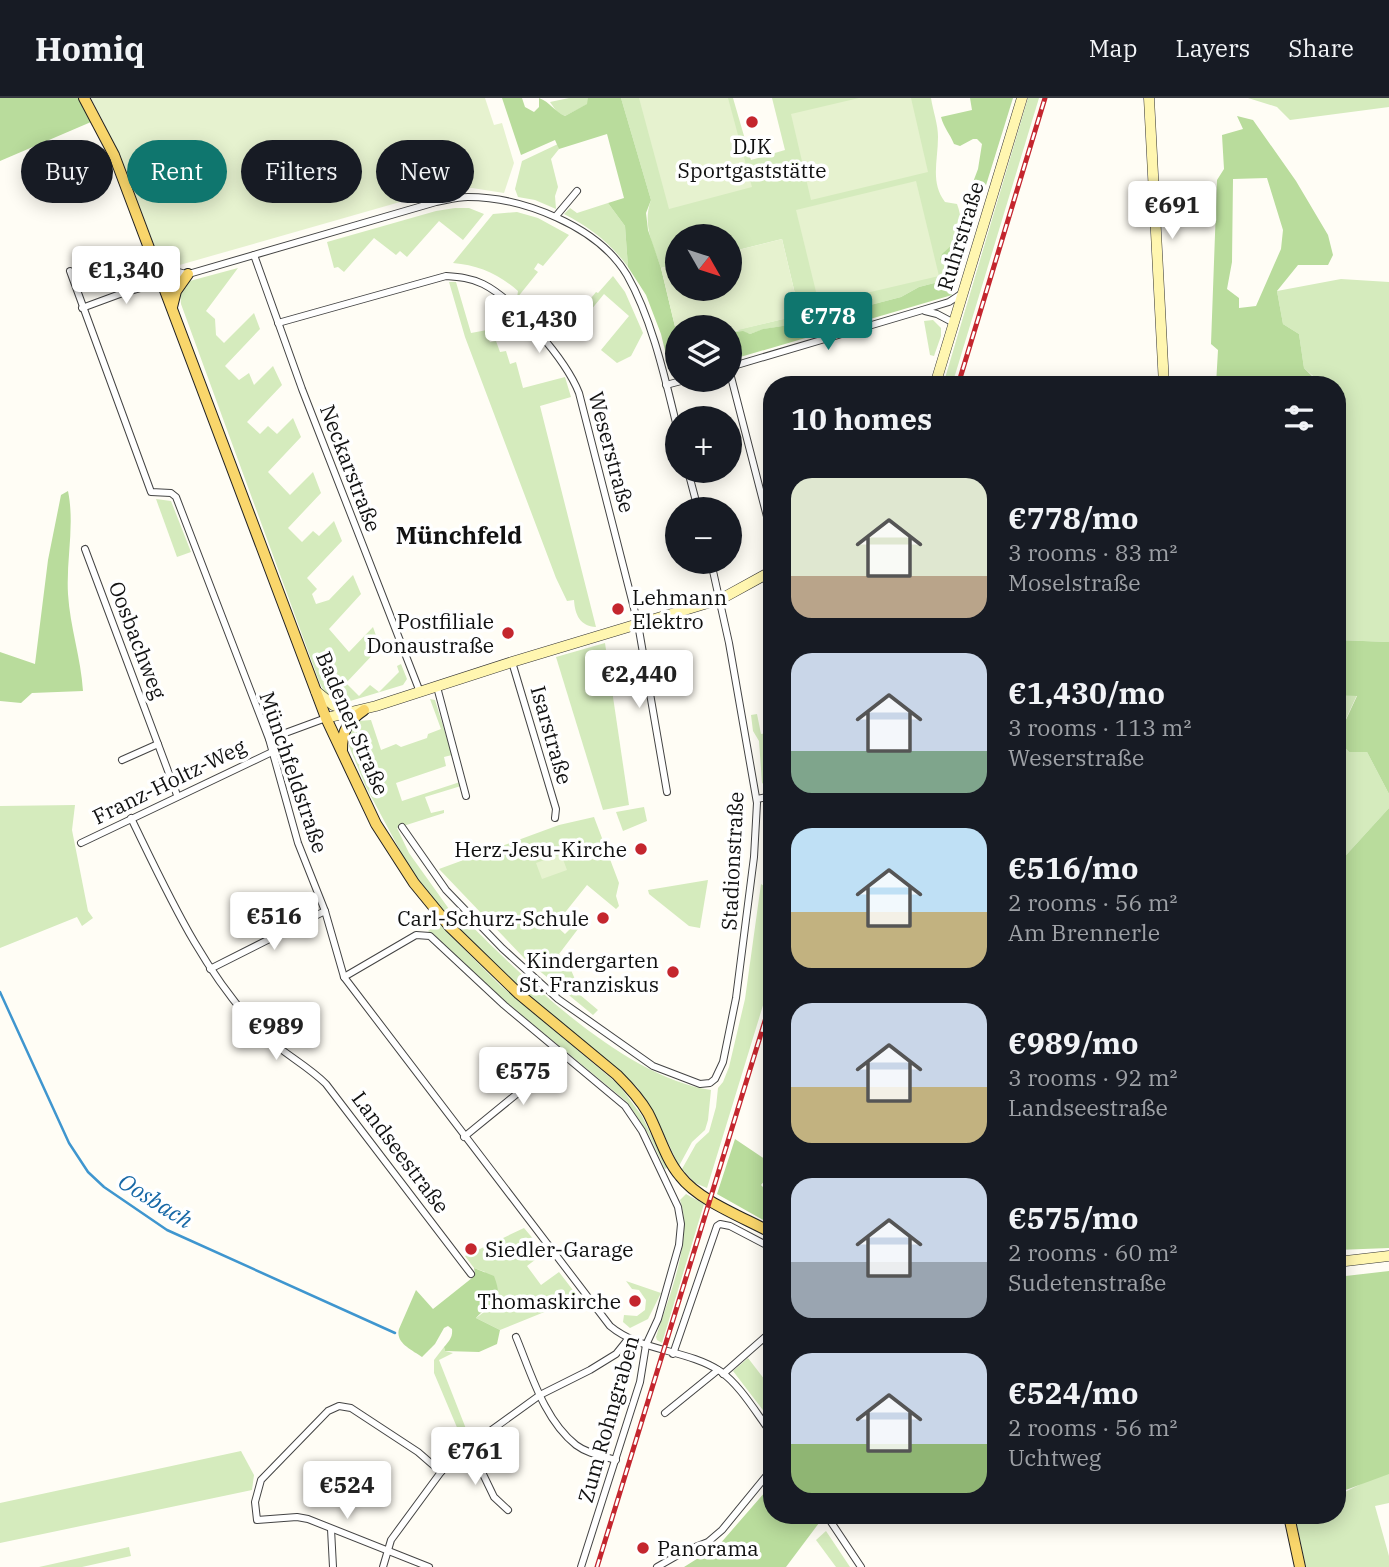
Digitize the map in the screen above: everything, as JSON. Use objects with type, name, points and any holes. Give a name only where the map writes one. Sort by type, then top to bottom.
[{"type":"main road","name":"Badener Straße","points":[[85,98],[114,155],[326,718],[370,813],[395,855],[429,903],[450,927],[519,994],[631,1089],[648,1115],[671,1163],[688,1185],[763,1228]]},
{"type":"main road","points":[[173,310],[176,291],[188,274]]},
{"type":"main road","points":[[342,753],[345,728],[359,711]]},
{"type":"main road","points":[[1291,1524],[1300,1567]]},
{"type":"street","name":"Ruhrstraße","points":[[938,376],[1022,98]]},
{"type":"street","points":[[1149,98],[1164,376]]},
{"type":"street","points":[[556,216],[577,191]]},
{"type":"street","points":[[82,308],[162,281],[436,202],[461,198],[496,200],[556,216],[591,237],[626,273],[650,331],[665,379]]},
{"type":"street","name":"Neckarstraße","points":[[254,255],[420,692]]},
{"type":"street","points":[[153,259],[167,269],[188,274]]},
{"type":"street","name":"Münchfeldstraße","points":[[70,271],[151,492],[171,493],[176,497],[269,739],[298,843],[325,911],[344,977],[604,1320],[628,1339],[720,1372]]},
{"type":"street","name":"Weserstraße","points":[[278,323],[446,276],[475,281],[504,297],[558,355],[579,393],[638,624],[667,792]]},
{"type":"street","points":[[742,363],[948,302],[963,294]]},
{"type":"street","points":[[919,311],[929,311],[954,323]]},
{"type":"street","points":[[735,392],[763,501]]},
{"type":"street","name":"Oosbachweg","points":[[85,549],[177,795]]},
{"type":"street","name":"Stadionstraße","points":[[402,827],[446,890],[502,948],[558,999],[653,1066],[701,1084],[715,1079],[723,1062],[742,960],[754,857],[757,799],[714,574]]},
{"type":"street","points":[[326,718],[359,711],[721,599],[763,577]]},
{"type":"street","name":"Isarstraße","points":[[512,662],[556,809],[555,818]]},
{"type":"street","points":[[437,687],[466,796]]},
{"type":"street","points":[[316,691],[333,705],[359,711]]},
{"type":"street","name":"Franz-Holtz-Weg","points":[[269,739],[326,718]]},
{"type":"street","points":[[122,760],[158,744]]},
{"type":"street","name":"Franz-Holtz-Weg","points":[[81,843],[272,752]]},
{"type":"street","points":[[757,799],[763,798]]},
{"type":"street","name":"Landseestraße","points":[[131,818],[180,918],[210,969],[264,1035],[313,1070],[326,1084],[471,1274]]},
{"type":"street","points":[[210,969],[325,911]]},
{"type":"street","name":"Zum Rohngraben","points":[[344,977],[415,935],[426,935],[561,1054],[625,1106],[642,1131],[675,1200],[680,1216],[679,1245],[659,1318],[646,1345],[640,1382],[581,1567]]},
{"type":"street","points":[[464,1137],[540,1075],[561,1054]]},
{"type":"street","points":[[673,1354],[714,1232],[720,1224],[763,1244]]},
{"type":"street","points":[[1346,1261],[1389,1256]]},
{"type":"street","points":[[516,1337],[540,1395],[562,1432],[577,1446],[616,1460]]},
{"type":"street","points":[[665,1413],[763,1338]]},
{"type":"street","points":[[383,1567],[391,1540],[442,1472],[470,1445],[540,1395],[590,1370],[616,1353],[628,1339]]},
{"type":"street","points":[[720,1372],[735,1385],[763,1422]]},
{"type":"street","points":[[429,1567],[297,1517],[257,1520],[255,1502],[261,1480],[328,1411],[339,1406],[351,1408],[418,1452],[442,1472]]},
{"type":"street","points":[[470,1445],[494,1497],[508,1510]]},
{"type":"street","points":[[657,1567],[708,1542],[763,1480]]},
{"type":"street","points":[[833,1524],[862,1567]]},
{"type":"street","points":[[331,1529],[332,1567]]},
{"type":"green space","points":[[0,98],[79,98],[91,122],[49,140],[21,140],[21,152],[0,161]]},
{"type":"green space","points":[[91,98],[485,98],[494,125],[502,123],[514,163],[504,193],[474,188],[474,140],[376,140],[376,203],[396,203],[176,266],[163,262],[158,255],[138,203],[227,203],[227,140],[127,140],[127,174]]},
{"type":"green space","points":[[502,98],[522,98],[525,107],[534,112],[539,107],[539,98],[565,116],[587,104],[588,98],[621,98],[651,200],[646,213],[648,230],[661,268],[665,301],[669,301],[672,315],[665,315],[665,351],[646,295],[628,267],[625,226],[608,203],[624,198],[607,134],[559,149],[555,140],[521,155]]},
{"type":"green space","points":[[588,98],[588,104],[565,116],[557,112],[550,102]]},
{"type":"green space","points":[[621,98],[733,98],[751,160],[785,150],[772,98],[931,98],[938,132],[936,179],[945,202],[957,204],[961,226],[950,260],[953,262],[942,281],[919,287],[901,297],[828,316],[809,311],[789,325],[750,334],[742,332],[742,329],[800,315],[782,239],[742,249],[742,224],[665,224],[665,267],[661,268],[648,226],[651,200]]},
{"type":"green space","points":[[639,98],[728,98],[752,187],[669,209]]},
{"type":"green space","points":[[859,98],[911,98],[928,172],[811,200],[791,114]]},
{"type":"green space","points":[[970,98],[1013,98],[952,295],[742,356],[742,331],[750,334],[789,325],[809,311],[828,316],[901,297],[919,287],[942,281],[953,262],[940,260],[942,254],[960,238],[961,214],[978,169],[982,144],[973,139],[960,146],[954,144],[941,117],[972,110]]},
{"type":"green space","points":[[1028,98],[1039,98],[955,376],[946,376]]},
{"type":"green space","points":[[1248,98],[1389,98],[1389,107],[1290,120],[1277,107]]},
{"type":"green space","points":[[1237,116],[1253,120],[1296,181],[1328,235],[1333,255],[1328,265],[1298,265],[1277,291],[1283,324],[1299,334],[1304,368],[1312,376],[1217,376],[1218,350],[1211,344],[1217,180],[1224,169],[1222,135],[1243,129]],"holes":[[[1267,178],[1283,230],[1281,249],[1256,306],[1239,308],[1239,298],[1227,289],[1232,262],[1233,179]]]},
{"type":"green space","points":[[558,144],[559,149],[551,159],[558,187],[555,196],[556,209],[535,200],[518,197],[515,189],[522,161]]},
{"type":"green space","points":[[916,181],[939,276],[819,304],[796,210]]},
{"type":"green space","points":[[608,203],[625,226],[628,267],[599,237],[564,214],[570,208],[577,213]]},
{"type":"green space","points":[[455,208],[469,208],[484,214],[463,240],[439,221],[407,257],[400,251],[396,255],[374,238],[344,272],[338,267],[334,268],[327,242]]},
{"type":"green space","points":[[517,212],[538,218],[569,235],[543,266],[538,263],[534,269],[538,272],[517,298],[518,291],[496,275],[480,268],[453,263],[493,214]]},
{"type":"green space","points":[[782,239],[800,315],[742,329],[742,315],[672,315],[669,301],[742,301],[742,249]]},
{"type":"green space","points":[[665,267],[665,285],[661,268]]},
{"type":"green space","points":[[238,268],[206,311],[215,319],[216,335],[224,343],[254,313],[260,329],[225,366],[239,380],[249,373],[254,385],[273,366],[282,385],[247,422],[260,434],[268,426],[277,434],[293,418],[301,437],[268,472],[290,495],[313,472],[321,493],[288,528],[302,542],[313,531],[319,536],[334,521],[342,541],[307,578],[317,589],[312,594],[316,604],[329,600],[353,575],[361,594],[329,629],[349,652],[373,627],[380,647],[346,683],[359,696],[370,685],[379,692],[399,672],[397,666],[401,664],[407,679],[403,685],[347,702],[329,697],[319,681],[181,304],[180,291],[186,282]]},
{"type":"green space","points":[[613,276],[625,292],[643,333],[631,356],[617,363],[601,350],[629,316],[604,294],[577,327],[572,321]]},
{"type":"green space","points":[[1341,279],[1389,282],[1389,642],[1346,640],[1346,376],[1313,376],[1304,368],[1299,334],[1283,324],[1277,291]]},
{"type":"green space","points":[[449,282],[456,282],[471,333],[487,330],[490,342],[496,341],[500,352],[506,351],[510,364],[516,362],[523,388],[565,377],[571,397],[540,406],[596,627],[579,619],[574,600],[567,601],[556,578],[465,337]]},
{"type":"green space","points":[[933,320],[941,328],[934,356],[930,355],[924,321]]},
{"type":"green space","points":[[68,491],[71,517],[68,594],[83,691],[32,693],[21,703],[0,701],[0,652],[35,664],[48,560],[61,495]]},
{"type":"green space","points":[[156,499],[171,501],[191,552],[177,557]]},
{"type":"green space","points":[[1346,640],[1389,642],[1389,794],[1367,752],[1349,752],[1346,749],[1346,720],[1357,696],[1346,695]]},
{"type":"green space","points":[[605,643],[629,805],[603,810],[556,657]]},
{"type":"green space","points":[[1346,695],[1357,695],[1346,719]]},
{"type":"green space","points":[[430,699],[435,700],[452,755],[444,757],[446,766],[396,783],[402,801],[460,782],[461,786],[425,797],[431,813],[444,810],[444,813],[397,828],[409,853],[449,909],[458,912],[541,992],[574,1019],[642,1065],[677,1081],[711,1090],[705,1130],[692,1142],[679,1166],[652,1109],[637,1087],[516,985],[476,947],[425,889],[403,856],[366,787],[349,746],[350,728],[359,721],[371,720],[381,750],[396,744],[401,747],[427,738],[428,734],[441,729]]},
{"type":"green space","points":[[757,714],[763,734],[763,784],[759,741],[753,731],[751,715]]},
{"type":"green space","points":[[1346,749],[1349,752],[1367,752],[1389,794],[1389,808],[1346,855]]},
{"type":"green space","points":[[75,805],[72,830],[88,911],[93,918],[82,926],[77,917],[0,948],[0,806]]},
{"type":"green space","points":[[644,807],[647,821],[623,831],[616,812]]},
{"type":"green space","points":[[1389,808],[1389,1248],[1346,1250],[1346,855]]},
{"type":"green space","points":[[594,817],[619,883],[616,896],[619,906],[616,909],[587,885],[555,925],[565,934],[573,926],[578,929],[559,954],[568,963],[577,984],[573,989],[598,1010],[593,1015],[525,959],[439,869],[559,825]]},
{"type":"green space","points":[[561,854],[567,870],[542,879],[536,863]]},
{"type":"green space","points":[[708,880],[700,928],[689,926],[649,894],[648,890]]},
{"type":"green space","points":[[761,884],[763,1005],[707,1188],[695,1183],[682,1169],[696,1144],[709,1132],[718,1088],[729,1067],[745,999]]},
{"type":"green space","points":[[438,923],[501,986],[619,1085],[642,1116],[667,1168],[665,1169],[648,1133],[627,1102],[495,993],[428,931]]},
{"type":"green space","points":[[735,1139],[763,1158],[763,1220],[717,1194]]},
{"type":"green space","points":[[686,1194],[704,1204],[662,1343],[656,1337],[682,1250],[684,1232],[680,1200]]},
{"type":"green space","points":[[524,1228],[535,1241],[522,1250],[525,1255],[540,1246],[544,1253],[527,1266],[541,1285],[559,1272],[579,1298],[500,1330],[476,1318],[488,1309],[485,1272],[474,1268],[465,1256]]},
{"type":"green space","points":[[474,1268],[494,1276],[497,1285],[495,1301],[476,1318],[500,1330],[497,1344],[479,1352],[445,1351],[444,1347],[452,1334],[452,1329],[448,1326],[422,1357],[405,1346],[398,1334],[416,1290],[433,1309],[472,1278],[475,1274]]},
{"type":"green space","points":[[1389,1271],[1389,1474],[1346,1490],[1346,1276]]},
{"type":"green space","points":[[626,1281],[661,1293],[648,1319],[630,1328],[623,1322],[624,1315],[637,1316],[645,1310],[646,1300],[639,1290],[632,1289]]},
{"type":"green space","points":[[444,1347],[445,1351],[453,1353],[439,1360],[470,1439],[464,1444],[434,1373],[434,1360]]},
{"type":"green space","points":[[748,1358],[763,1377],[763,1410],[733,1371]]},
{"type":"green space","points":[[241,1451],[254,1475],[252,1490],[0,1543],[0,1503]]},
{"type":"green space","points":[[1389,1470],[1389,1503],[1375,1506],[1389,1556],[1389,1567],[1306,1567],[1297,1524],[1346,1524],[1346,1492]]},
{"type":"green space","points":[[763,1494],[763,1524],[818,1524],[786,1567],[684,1567],[719,1545]]},
{"type":"green space","points":[[826,1531],[850,1567],[836,1567],[816,1540]]},
{"type":"green space","points":[[129,1547],[131,1556],[82,1567],[39,1567]]},
{"type":"waterway","name":"Oosbach","points":[[0,992],[69,1143],[88,1172],[104,1187],[167,1230],[395,1333]]},
{"type":"railway","points":[[961,376],[1045,98]]},
{"type":"railway","points":[[597,1567],[763,1027]]},
{"type":"place","name":"DJK Sportgaststätte","points":[[752,122]]},
{"type":"place","name":"Lehmann Elektro","points":[[618,609]]},
{"type":"place","name":"Postfiliale Donaustraße","points":[[508,633]]},
{"type":"place","name":"Herz-Jesu-Kirche","points":[[641,849]]},
{"type":"place","name":"Carl-Schurz-Schule","points":[[603,918]]},
{"type":"place","name":"Kindergarten St. Franziskus","points":[[673,972]]},
{"type":"place","name":"Siedler-Garage","points":[[471,1249]]},
{"type":"place","name":"Thomaskirche","points":[[635,1301]]},
{"type":"place","name":"Panorama","points":[[643,1548]]},
{"type":"district","name":"Münchfeld","points":[[459,535]]}]
